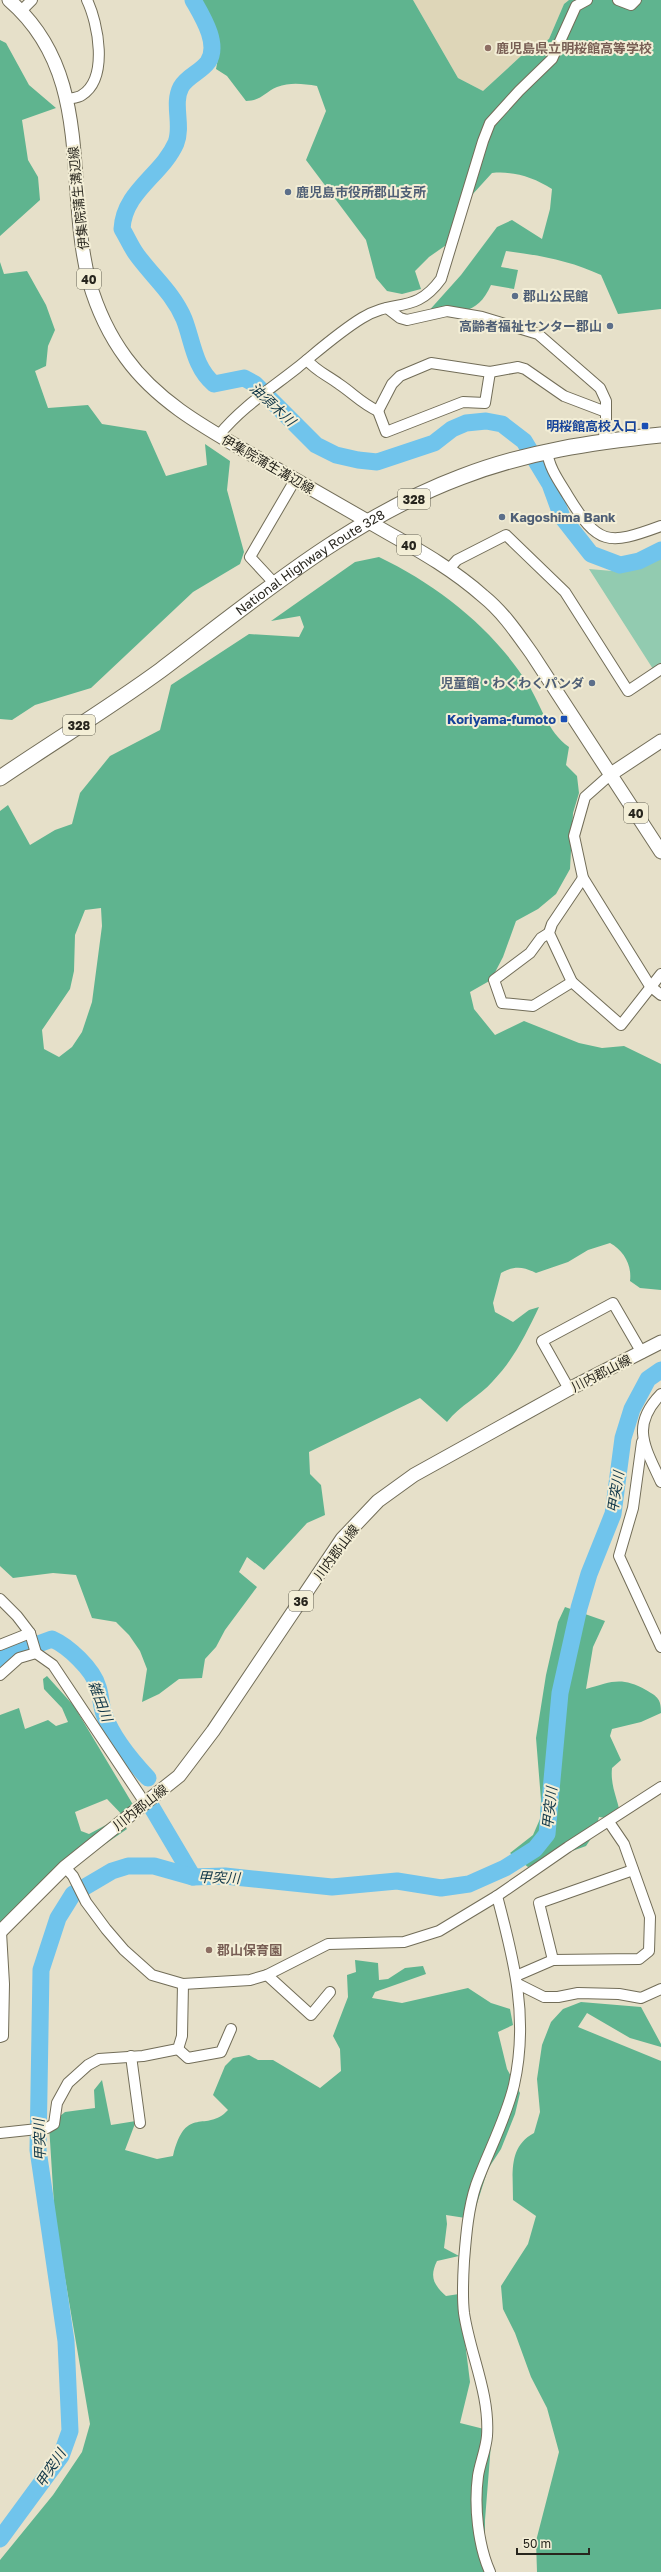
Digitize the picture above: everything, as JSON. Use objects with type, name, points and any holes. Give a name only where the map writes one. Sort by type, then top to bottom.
[{"type":"highway","name":"National Highway Route 328","points":[[0,778],[158,672],[275,584],[369,522],[459,478],[511,460],[545,452],[603,442],[661,435]]},
{"type":"main road","name":"伊集院蒲生溝辺線","points":[[9,0],[21,10],[47,44],[63,80],[67,99],[84,253],[89,281],[103,318],[117,345],[144,380],[177,409],[218,435],[449,569],[484,596],[511,625],[661,852]]},
{"type":"main road","points":[[610,774],[661,741]]},
{"type":"main road","name":"川内郡山線","points":[[0,1932],[145,1803],[179,1776],[213,1731],[342,1539],[378,1501],[414,1475],[569,1389],[661,1342]]},
{"type":"street","points":[[21,10],[32,0]]},
{"type":"street","points":[[67,99],[82,96],[90,88],[98,64],[100,40],[96,18],[87,0]]},
{"type":"street","points":[[218,435],[234,417],[252,401],[278,383],[362,318],[387,308],[414,303],[431,293],[441,279],[483,140],[490,123],[519,91],[552,59],[576,6],[587,0]]},
{"type":"street","points":[[618,0],[631,5],[636,0]]},
{"type":"street","points":[[387,308],[400,318],[407,320],[447,311],[482,317],[538,334],[600,388],[606,401],[603,442]]},
{"type":"street","points":[[307,360],[314,368],[340,384],[359,402],[378,411],[386,432],[463,402],[485,403],[490,372]]},
{"type":"street","points":[[378,411],[396,380],[420,366],[431,363],[490,372],[518,367],[525,369],[564,396],[606,412]]},
{"type":"street","points":[[545,452],[550,466],[585,523],[594,533],[612,538],[643,533],[661,526]]},
{"type":"street","points":[[275,584],[250,557],[295,480]]},
{"type":"street","points":[[449,569],[457,560],[506,535],[565,592],[628,691],[661,669]]},
{"type":"street","points":[[610,774],[585,797],[581,808],[574,836],[583,878],[650,986],[661,995]]},
{"type":"street","points":[[572,982],[533,1006],[502,1002],[494,980],[530,953],[541,938],[549,933],[552,924],[583,878]]},
{"type":"street","points":[[549,933],[572,982],[621,1025],[648,992],[650,986],[661,974]]},
{"type":"street","points":[[569,1389],[542,1341],[613,1303],[642,1353]]},
{"type":"street","points":[[661,1394],[649,1406],[644,1424],[633,1508],[619,1556],[661,1647]]},
{"type":"street","points":[[642,1442],[661,1482]]},
{"type":"street","points":[[0,1599],[17,1616],[30,1634],[36,1653],[53,1665],[145,1803]]},
{"type":"street","points":[[0,1645],[30,1634]]},
{"type":"street","points":[[0,1675],[19,1658],[36,1653]]},
{"type":"street","points":[[69,1871],[86,1902],[106,1929],[140,1965],[152,1975],[183,1984],[250,1980],[267,1975],[328,1944],[378,1944],[421,1938],[439,1932],[497,1896],[661,1786]]},
{"type":"street","points":[[517,1980],[553,1960],[639,1959],[649,1951],[650,1917],[624,1844],[609,1822]]},
{"type":"street","points":[[553,1960],[539,1903],[633,1870]]},
{"type":"street","points":[[490,2572],[481,2543],[477,2500],[478,2477],[487,2436],[486,2406],[464,2312],[464,2275],[468,2222],[475,2187],[514,2086],[520,2030],[517,1980],[497,1896]]},
{"type":"street","points":[[0,1932],[3,2036],[0,2036]]},
{"type":"street","points":[[267,1975],[311,2015],[330,1992]]},
{"type":"street","points":[[517,1980],[544,1997],[558,1997],[578,1993],[618,1994],[641,1998],[661,1989]]},
{"type":"street","points":[[178,2049],[182,2036],[183,1984]]},
{"type":"street","points":[[178,2049],[188,2058],[222,2052],[231,2029]]},
{"type":"street","points":[[0,2133],[47,2128],[54,2124],[57,2103],[68,2083],[99,2059],[178,2049]]},
{"type":"street","points":[[131,2056],[140,2123]]},
{"type":"shaded area","name":"鹿児島県立明桜館高等学校","points":[[413,0],[569,0],[564,4],[549,39],[521,56],[483,91],[458,78]]},
{"type":"green space","points":[[202,0],[413,0],[458,78],[483,91],[521,56],[549,39],[564,4],[569,0],[661,0],[661,309],[618,314],[601,275],[555,259],[506,251],[501,267],[518,270],[514,289],[491,285],[479,303],[472,308],[464,311],[426,314],[461,275],[497,227],[512,220],[542,239],[550,209],[552,189],[530,178],[508,173],[492,173],[461,207],[449,243],[429,257],[415,271],[421,289],[402,294],[387,291],[376,278],[366,240],[306,160],[326,111],[317,86],[297,84],[282,85],[255,100],[246,101],[227,76],[216,69],[218,50],[216,33]]},
{"type":"green space","points":[[0,40],[6,43],[29,85],[56,108],[22,120],[28,160],[38,177],[40,200],[0,236]]},
{"type":"green space","points":[[0,262],[4,274],[27,271],[46,305],[55,330],[48,346],[46,366],[35,371],[48,408],[88,405],[102,424],[146,431],[166,476],[207,465],[205,444],[230,461],[227,490],[244,552],[240,564],[193,592],[91,688],[35,705],[12,720],[0,719]]},
{"type":"green space","points":[[379,557],[423,581],[462,610],[481,627],[514,664],[528,684],[555,734],[569,747],[566,765],[577,776],[579,793],[573,813],[570,869],[556,894],[538,909],[516,921],[503,957],[491,980],[470,992],[474,1009],[495,1035],[524,1021],[579,1043],[602,1048],[624,1046],[661,1064],[661,1290],[640,1288],[630,1281],[630,1269],[626,1259],[615,1246],[610,1243],[588,1250],[568,1262],[536,1273],[522,1268],[514,1268],[501,1273],[493,1303],[495,1312],[513,1322],[529,1310],[539,1307],[519,1346],[500,1373],[488,1387],[452,1416],[447,1422],[420,1398],[309,1452],[310,1474],[321,1485],[325,1515],[307,1523],[264,1570],[247,1557],[239,1572],[257,1587],[225,1630],[216,1647],[205,1659],[202,1678],[179,1679],[159,1694],[142,1702],[147,1669],[140,1651],[129,1635],[116,1622],[92,1618],[76,1575],[53,1573],[13,1578],[0,1566],[0,811],[8,805],[30,845],[55,830],[72,824],[80,793],[110,756],[160,730],[171,685],[249,634],[299,637],[304,627],[300,616],[271,621],[355,562]],"holes":[[[101,908],[102,926],[92,1002],[82,1032],[72,1047],[59,1057],[44,1049],[42,1030],[70,989],[74,971],[75,935],[85,910]]]},
{"type":"green space","points":[[661,557],[661,664],[653,669],[589,569],[624,572]]},
{"type":"green space","points":[[565,1607],[605,1621],[593,1647],[586,1689],[602,1684],[616,1682],[630,1683],[646,1690],[656,1697],[660,1704],[661,1713],[641,1722],[612,1729],[610,1736],[621,1760],[612,1768],[612,1782],[621,1820],[599,1817],[594,1834],[586,1846],[528,1867],[510,1853],[533,1835],[540,1819],[541,1800],[536,1738],[546,1675],[558,1622]]},
{"type":"green space","points":[[47,1676],[74,1706],[132,1803],[135,1816],[130,1823],[107,1799],[75,1812],[81,1831],[89,1834],[119,1818],[127,1829],[82,1860],[0,1939],[0,1715],[19,1708],[25,1729],[48,1720],[56,1726],[68,1722],[62,1708],[44,1689],[43,1679]]},
{"type":"green space","points":[[355,1960],[378,1963],[379,1980],[388,1979],[405,1968],[423,1966],[426,1974],[375,1992],[372,1998],[402,2003],[468,1988],[491,2003],[510,2009],[513,2025],[498,2032],[507,2069],[520,2093],[515,2114],[501,2149],[488,2169],[472,2219],[446,2215],[447,2224],[444,2248],[459,2256],[437,2261],[433,2272],[434,2280],[438,2288],[446,2296],[459,2294],[470,2382],[460,2423],[492,2431],[485,2520],[485,2572],[0,2572],[0,2560],[53,2495],[82,2452],[90,2424],[55,2220],[49,2125],[65,2112],[95,2108],[94,2090],[102,2080],[111,2125],[136,2121],[125,2150],[157,2159],[173,2156],[178,2140],[190,2124],[212,2120],[220,2117],[228,2110],[213,2095],[225,2066],[233,2058],[249,2055],[258,2060],[273,2060],[320,2088],[341,2071],[340,2049],[333,2036],[348,1997],[347,1975],[356,1972]]},
{"type":"green space","points":[[581,2002],[641,2007],[661,2044],[661,2047],[630,2038],[587,2013],[578,2027],[661,2061],[661,2572],[537,2572],[536,2541],[559,2452],[547,2408],[531,2377],[515,2333],[503,2309],[501,2286],[528,2244],[536,2216],[513,2200],[513,2171],[516,2153],[526,2139],[534,2133],[540,2112],[537,2079],[542,2045],[551,2022],[563,2009]]},
{"type":"waterway","name":"油須木川","points":[[193,0],[205,22],[211,39],[211,55],[208,62],[202,69],[187,80],[181,87],[177,100],[178,136],[176,143],[162,165],[144,184],[129,204],[124,216],[122,229],[137,255],[174,301],[184,319],[198,362],[207,377],[214,384],[244,378],[255,384],[316,445],[336,455],[358,460],[377,462],[434,443],[452,429],[466,423],[486,421],[502,424],[524,441],[550,484],[562,517],[591,554],[620,565],[639,561],[661,550]]},
{"type":"waterway","name":"甲突川","points":[[0,2539],[61,2456],[70,2431],[66,2341],[38,2150],[41,1970],[58,1918],[73,1894],[112,1871],[128,1866],[154,1866],[193,1877],[225,1876],[332,1887],[397,1881],[441,1888],[469,1884],[505,1868],[535,1849],[547,1834],[560,1693],[579,1608],[589,1574],[613,1514],[623,1438],[632,1409],[648,1379],[661,1370]]},
{"type":"waterway","name":"雑田川","points":[[0,1661],[11,1654],[52,1639],[65,1647],[79,1659],[91,1673],[98,1687],[107,1723],[117,1740],[148,1778]]},
{"type":"waterway","name":"雑田川","points":[[151,1806],[193,1877]]},
{"type":"place","name":"鹿児島県立明桜館高等学校","points":[[488,48]]},
{"type":"place","name":"鹿児島市役所郡山支所","points":[[288,192]]},
{"type":"place","name":"郡山公民館","points":[[515,296]]},
{"type":"place","name":"高齢者福祉センター郡山","points":[[610,326]]},
{"type":"place","name":"明桜館高校入口","points":[[645,426]]},
{"type":"place","name":"Kagoshima Bank","points":[[502,517]]},
{"type":"place","name":"児童館・わくわくパンダ","points":[[592,683]]},
{"type":"place","name":"Koriyama-fumoto","points":[[564,719]]},
{"type":"place","name":"郡山保育園","points":[[209,1950]]}]
